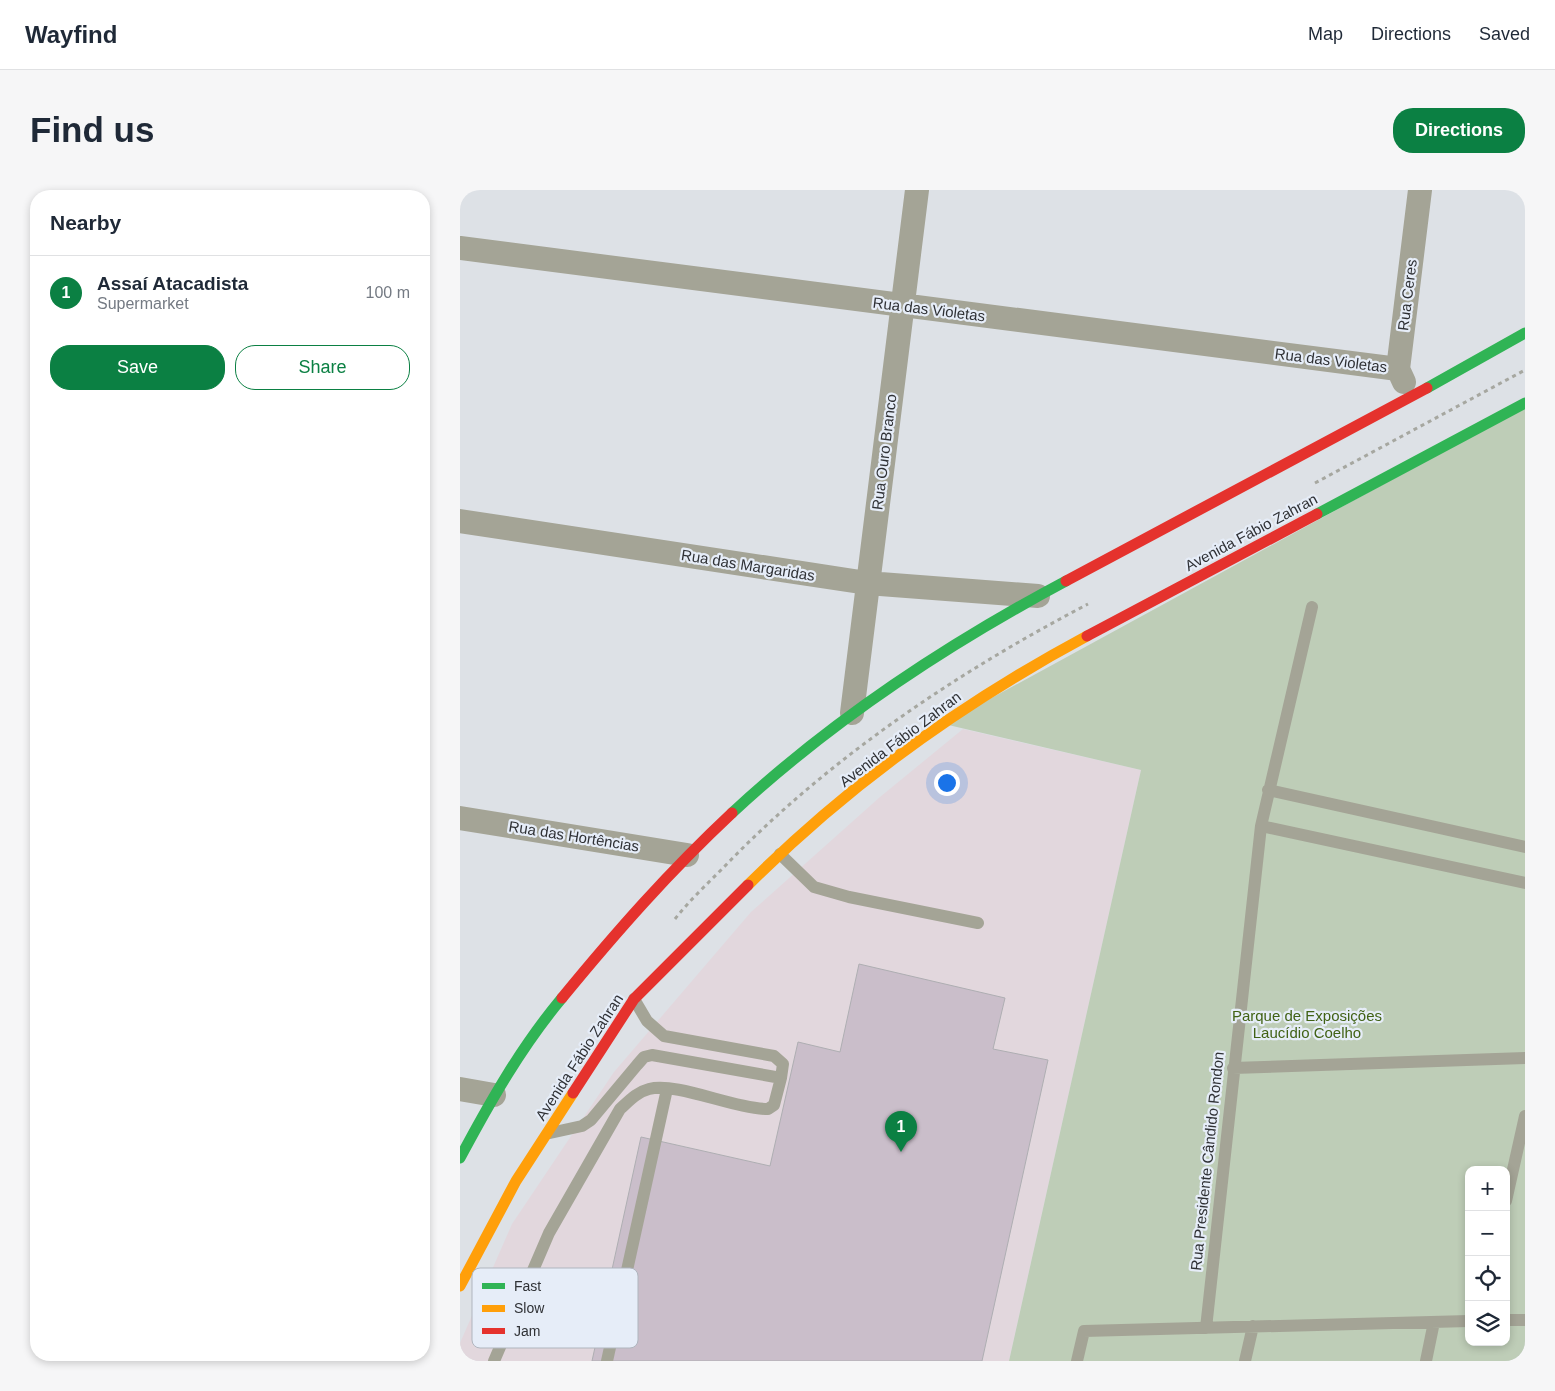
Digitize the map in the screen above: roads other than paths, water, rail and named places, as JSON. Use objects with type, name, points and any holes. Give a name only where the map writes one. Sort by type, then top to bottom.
[{"type":"main road","points":[[460,1158],[494,1095],[548,1016],[634,912],[687,855],[743,803],[852,714],[967,636],[1038,596],[1412,397],[1525,333]]},
{"type":"main road","name":"Avenida Fábio Zahran","points":[[460,1286],[516,1181],[634,999],[780,854],[817,821],[941,723],[1044,658],[1525,403]]},
{"type":"street","name":"Rua Ouro Branco","points":[[852,714],[916,190]]},
{"type":"street","name":"Rua Ceres","points":[[1398,369],[1420,190]]},
{"type":"street","name":"Rua das Violetas","points":[[460,248],[1398,369]]},
{"type":"street","points":[[1398,369],[1412,397]]},
{"type":"street","name":"Rua das Margaridas","points":[[460,521],[867,583],[1038,596]]},
{"type":"street","name":"Rua das Hortências","points":[[460,818],[687,855]]},
{"type":"street","points":[[460,1090],[494,1095]]},
{"type":"lane","name":"Rua Presidente Cândido Rondon","points":[[1206,1328],[1261,826],[1312,607]]},
{"type":"lane","points":[[1268,790],[1525,847]]},
{"type":"lane","points":[[1261,826],[1525,883]]},
{"type":"lane","points":[[780,854],[814,887],[849,897],[978,923]]},
{"type":"lane","points":[[534,1268],[549,1232],[620,1109],[633,1096],[649,1089],[666,1089],[768,1109],[774,1105],[783,1064],[774,1056],[664,1036],[647,1021],[634,999]]},
{"type":"lane","points":[[548,1133],[582,1126],[591,1120],[637,1064],[644,1058],[652,1055],[781,1078]]},
{"type":"lane","points":[[1233,1068],[1525,1058]]},
{"type":"lane","points":[[627,1268],[666,1089]]},
{"type":"lane","points":[[1510,1183],[1525,1116]]},
{"type":"lane","points":[[1510,1320],[1525,1320]]},
{"type":"lane","points":[[1077,1361],[1084,1330],[1465,1321]]},
{"type":"lane","points":[[1426,1361],[1434,1322]]},
{"type":"lane","points":[[1245,1361],[1253,1326]]},
{"type":"lane","points":[[494,1361],[500,1348]]},
{"type":"lane","points":[[606,1361],[609,1348]]},
{"type":"place","name":"Assaí Atacadista","points":[[901,1152]]},
{"type":"park label","name":"Parque de Exposições Laucídio Coelho","points":[[1307,1024]]}]
